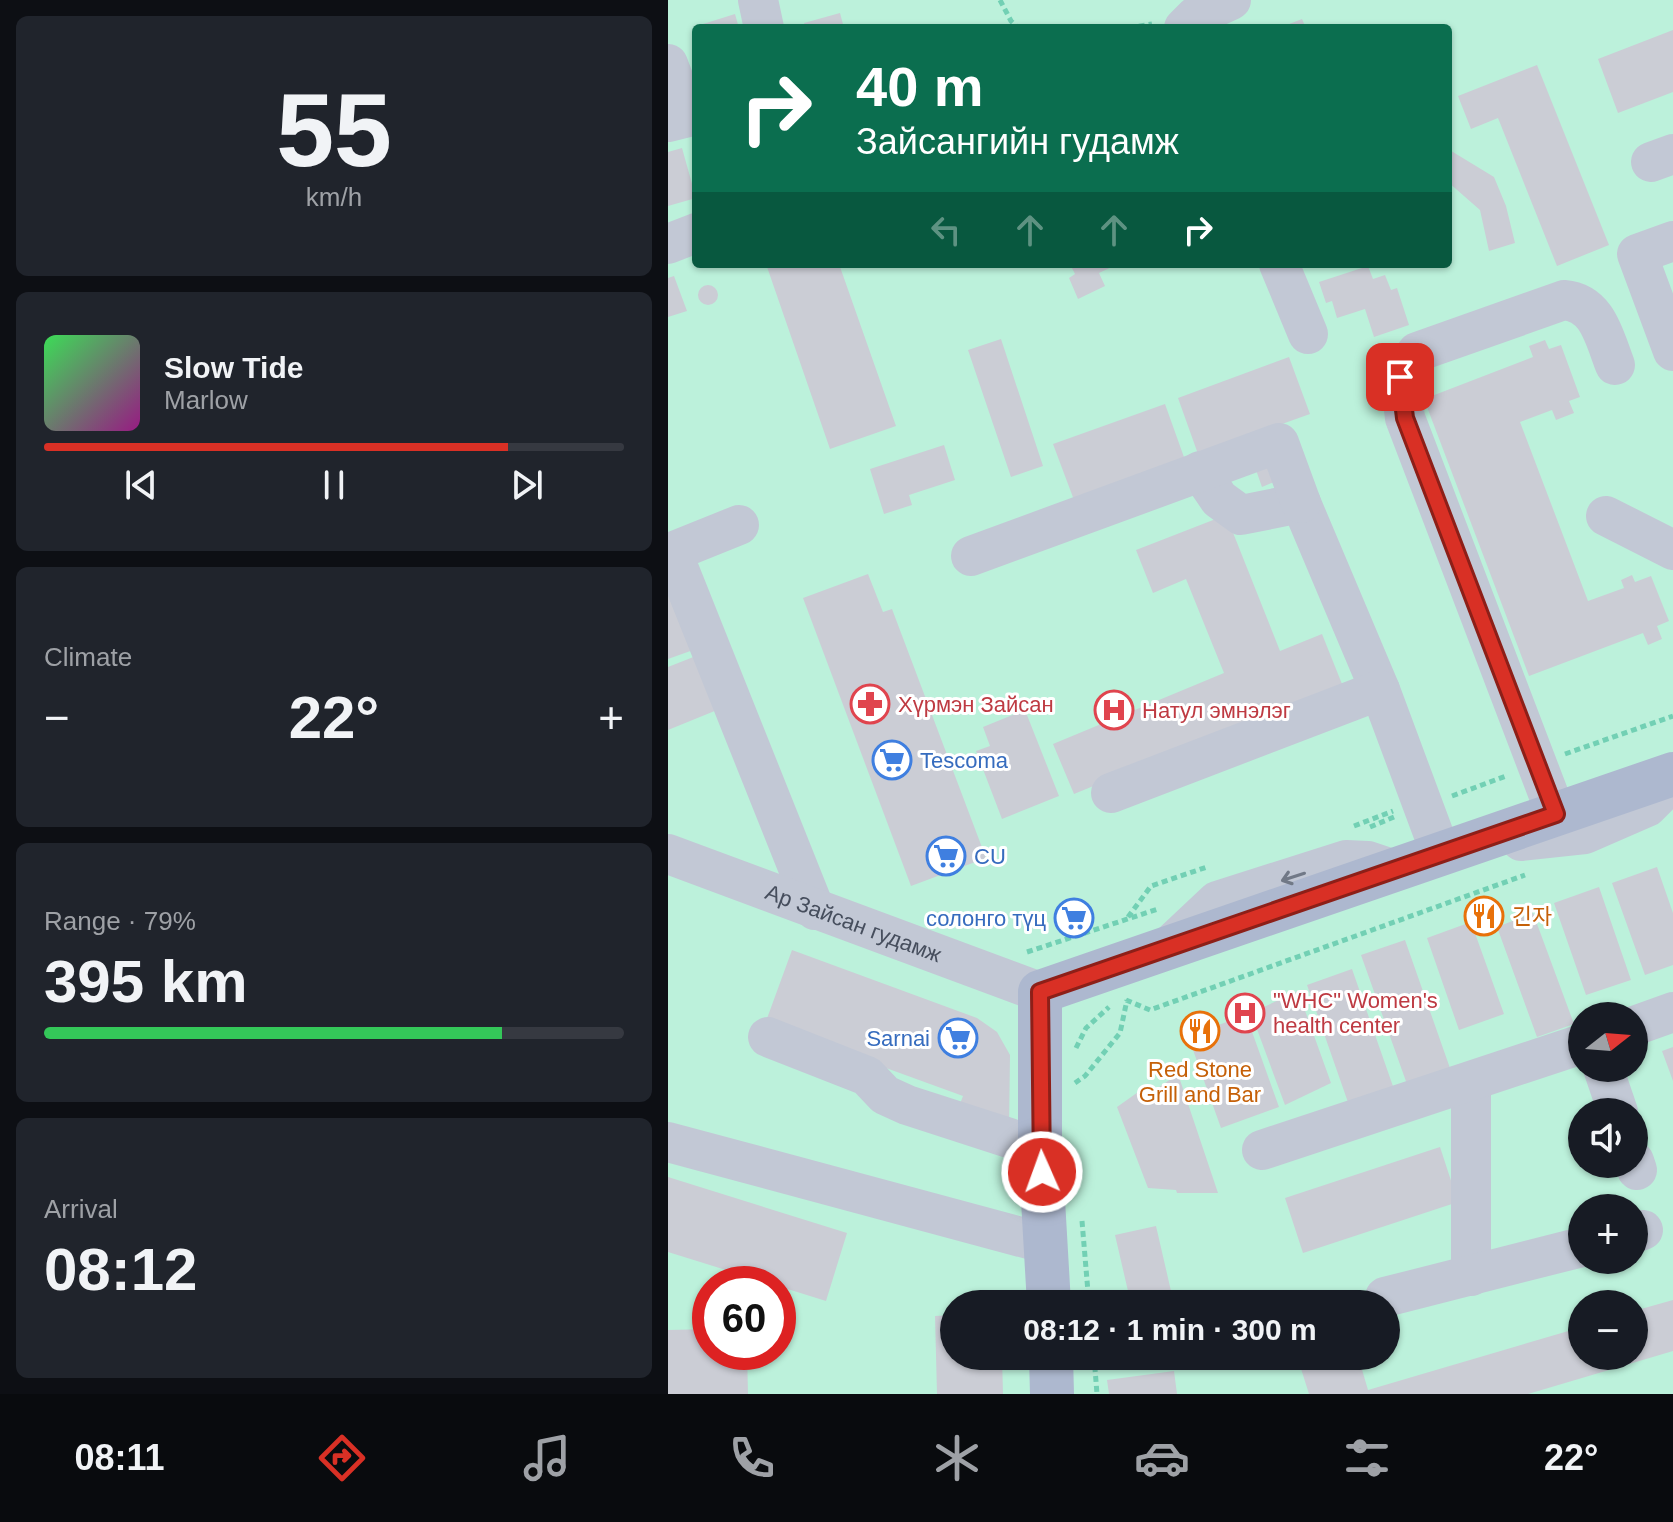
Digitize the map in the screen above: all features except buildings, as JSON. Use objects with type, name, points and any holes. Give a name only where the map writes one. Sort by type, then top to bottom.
[{"type":"main road","points":[[1045,1290],[1030,1240],[1040,1148],[1040,992],[1671,774]]},
{"type":"main road","points":[[1051,1370],[1052,1394]]},
{"type":"street","points":[[758,0],[763,24]]},
{"type":"street","points":[[1185,24],[1231,0]]},
{"type":"street","points":[[668,64],[687,123]]},
{"type":"street","points":[[668,244],[692,235]]},
{"type":"street","points":[[1673,241],[1637,254],[1673,351]]},
{"type":"street","points":[[668,244],[692,243]]},
{"type":"street","points":[[1281,268],[1308,334]]},
{"type":"street","points":[[1556,814],[1405,418],[1400,377],[1417,352],[1564,300],[1578,301],[1592,313],[1615,365]]},
{"type":"street","points":[[971,556],[1279,443],[1380,690],[1453,850],[1585,834],[1647,807],[1658,796],[1671,774]]},
{"type":"street","points":[[1200,471],[1219,499],[1241,515],[1301,503]]},
{"type":"street","points":[[1606,516],[1673,550]]},
{"type":"street","points":[[739,525],[672,552],[815,910]]},
{"type":"street","points":[[1111,793],[1380,690]]},
{"type":"street","name":"Ар Зайсан гудамж","points":[[668,854],[1040,992]]},
{"type":"street","points":[[1648,1021],[1673,1012]]},
{"type":"street","points":[[768,1037],[867,1076],[885,1095],[907,1105],[1040,1148]]},
{"type":"street","points":[[1262,1150],[1568,1049]]},
{"type":"street","points":[[1471,1083],[1471,1276]]},
{"type":"street","points":[[668,1142],[1030,1240]]},
{"type":"street","points":[[1400,1293],[1568,1251]]},
{"type":"path","points":[[1000,0],[1014,24]]},
{"type":"path","points":[[1074,1057],[1086,1028],[1110,1006],[1128,999],[1150,1010],[1531,873]]},
{"type":"path","points":[[1072,1072],[1070,1087],[1085,1076],[1120,1033],[1128,999]]},
{"type":"path","points":[[1081,1211],[1088,1290]]},
{"type":"path","points":[[1095,1370],[1097,1394]]},
{"type":"green space","points":[[668,0],[1673,0],[1673,1394],[668,1394]]},
{"type":"place","name":"Хүрмэн Зайсан","points":[[870,704]]},
{"type":"place","name":"Натул эмнэлэг","points":[[1114,710]]},
{"type":"place","name":"Tescoma","points":[[892,760]]},
{"type":"place","name":"CU","points":[[946,856]]},
{"type":"place","name":"긴자","points":[[1484,916]]},
{"type":"place","name":"солонго түц","points":[[1074,918]]},
{"type":"place","name":"\"WHC\" Women's health center","points":[[1245,1013]]},
{"type":"place","name":"Red Stone Grill and Bar","points":[[1200,1031]]},
{"type":"place","name":"Sarnai","points":[[958,1038]]},
{"type":"route","points":[[1042,1172],[1040,992],[1556,814],[1405,418],[1400,377]]}]
